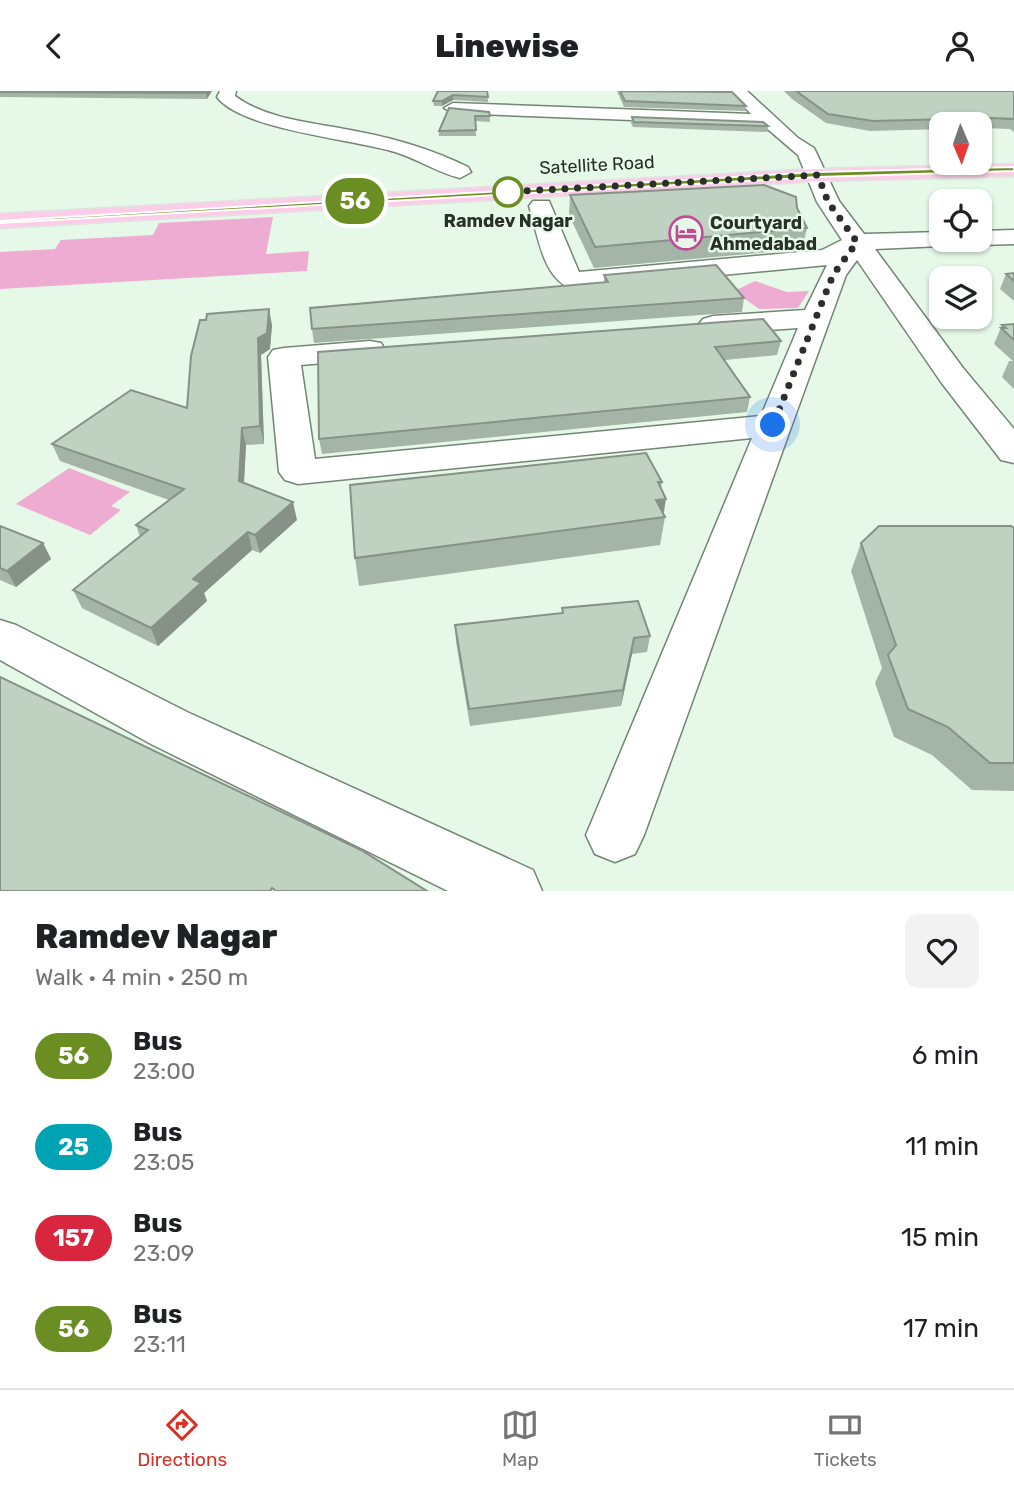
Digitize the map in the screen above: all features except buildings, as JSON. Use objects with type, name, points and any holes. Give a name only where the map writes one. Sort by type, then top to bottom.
[{"type":"main road","points":[[992,151],[1014,151]]},
{"type":"main road","name":"Satellite Road","points":[[767,155],[1014,170]]},
{"type":"main road","name":"Satellite Road","points":[[659,184],[819,160]]},
{"type":"main road","points":[[419,174],[487,170]]},
{"type":"main road","name":"Satellite Road","points":[[0,221],[536,198]]},
{"type":"street","points":[[228,91],[226,97],[234,104],[264,116],[413,151],[442,161],[460,172]]},
{"type":"street","points":[[737,91],[819,160]]},
{"type":"street","points":[[752,91],[809,142],[819,160],[828,202],[952,375],[1014,452]]},
{"type":"street","points":[[453,108],[769,120]]},
{"type":"street","points":[[659,184],[664,196],[658,200],[536,198],[565,275],[574,281],[828,257],[857,242],[929,239]]},
{"type":"street","points":[[992,238],[1014,237]]},
{"type":"street","points":[[615,835],[833,275],[857,242]]},
{"type":"street","points":[[688,326],[816,318]]},
{"type":"street","points":[[407,348],[284,357],[298,471],[773,425]]},
{"type":"street","points":[[0,638],[169,728],[512,891]]},
{"type":"shaded area","points":[[273,217],[266,254],[309,251],[307,271],[0,289],[0,252],[55,249],[61,240],[153,235],[159,223]]},
{"type":"shaded area","points":[[755,281],[787,292],[809,291],[798,308],[759,309],[734,291]]},
{"type":"shaded area","points":[[69,468],[130,492],[111,506],[121,510],[90,535],[16,504]]},
{"type":"bus line","name":"56","points":[[0,221],[818,175],[1014,170]]},
{"type":"place","name":"Ramdev Nagar","points":[[508,192]]},
{"type":"place","name":"Courtyard Ahmedabad","points":[[686,233]]},
{"type":"route","points":[[508,192],[505,192],[818,175],[828,202],[857,242],[833,275],[773,425]]}]
